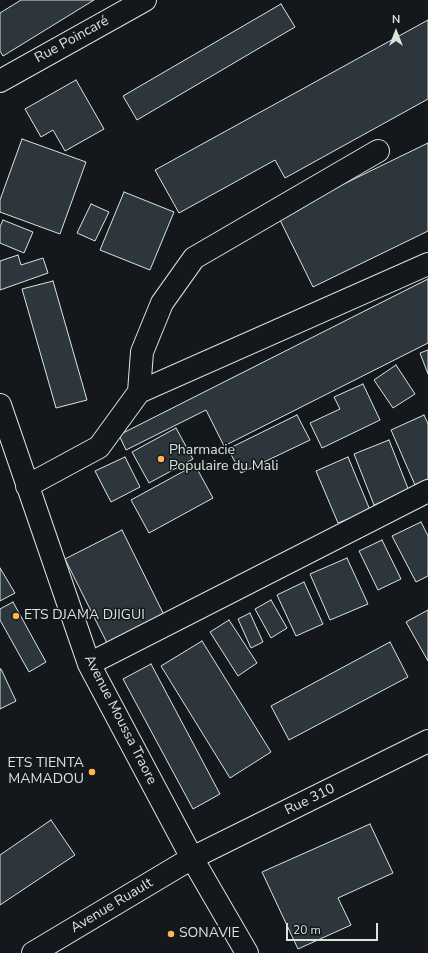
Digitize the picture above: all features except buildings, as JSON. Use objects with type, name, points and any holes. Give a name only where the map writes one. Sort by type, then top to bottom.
[{"type":"street","name":"Rue Poincaré","points":[[0,81],[145,0]]},
{"type":"street","points":[[139,392],[142,352],[162,302],[194,258],[378,151]]},
{"type":"street","points":[[27,486],[99,446],[139,392],[428,264]]},
{"type":"street","name":"Avenue Moussa Traore","points":[[0,405],[89,664],[192,858],[247,953]]},
{"type":"street","points":[[89,664],[428,491]]},
{"type":"street","name":"Rue 310","points":[[192,858],[428,741]]},
{"type":"street","name":"Avenue Ruault","points":[[32,953],[192,858]]},
{"type":"place","name":"Pharmacie Populaire du Mali","points":[[161,459]]},
{"type":"place","name":"ETS DJAMA DJIGUI","points":[[16,616]]},
{"type":"place","name":"ETS TIENTA MAMADOU","points":[[92,772]]},
{"type":"place","name":"SONAVIE","points":[[171,934]]}]
